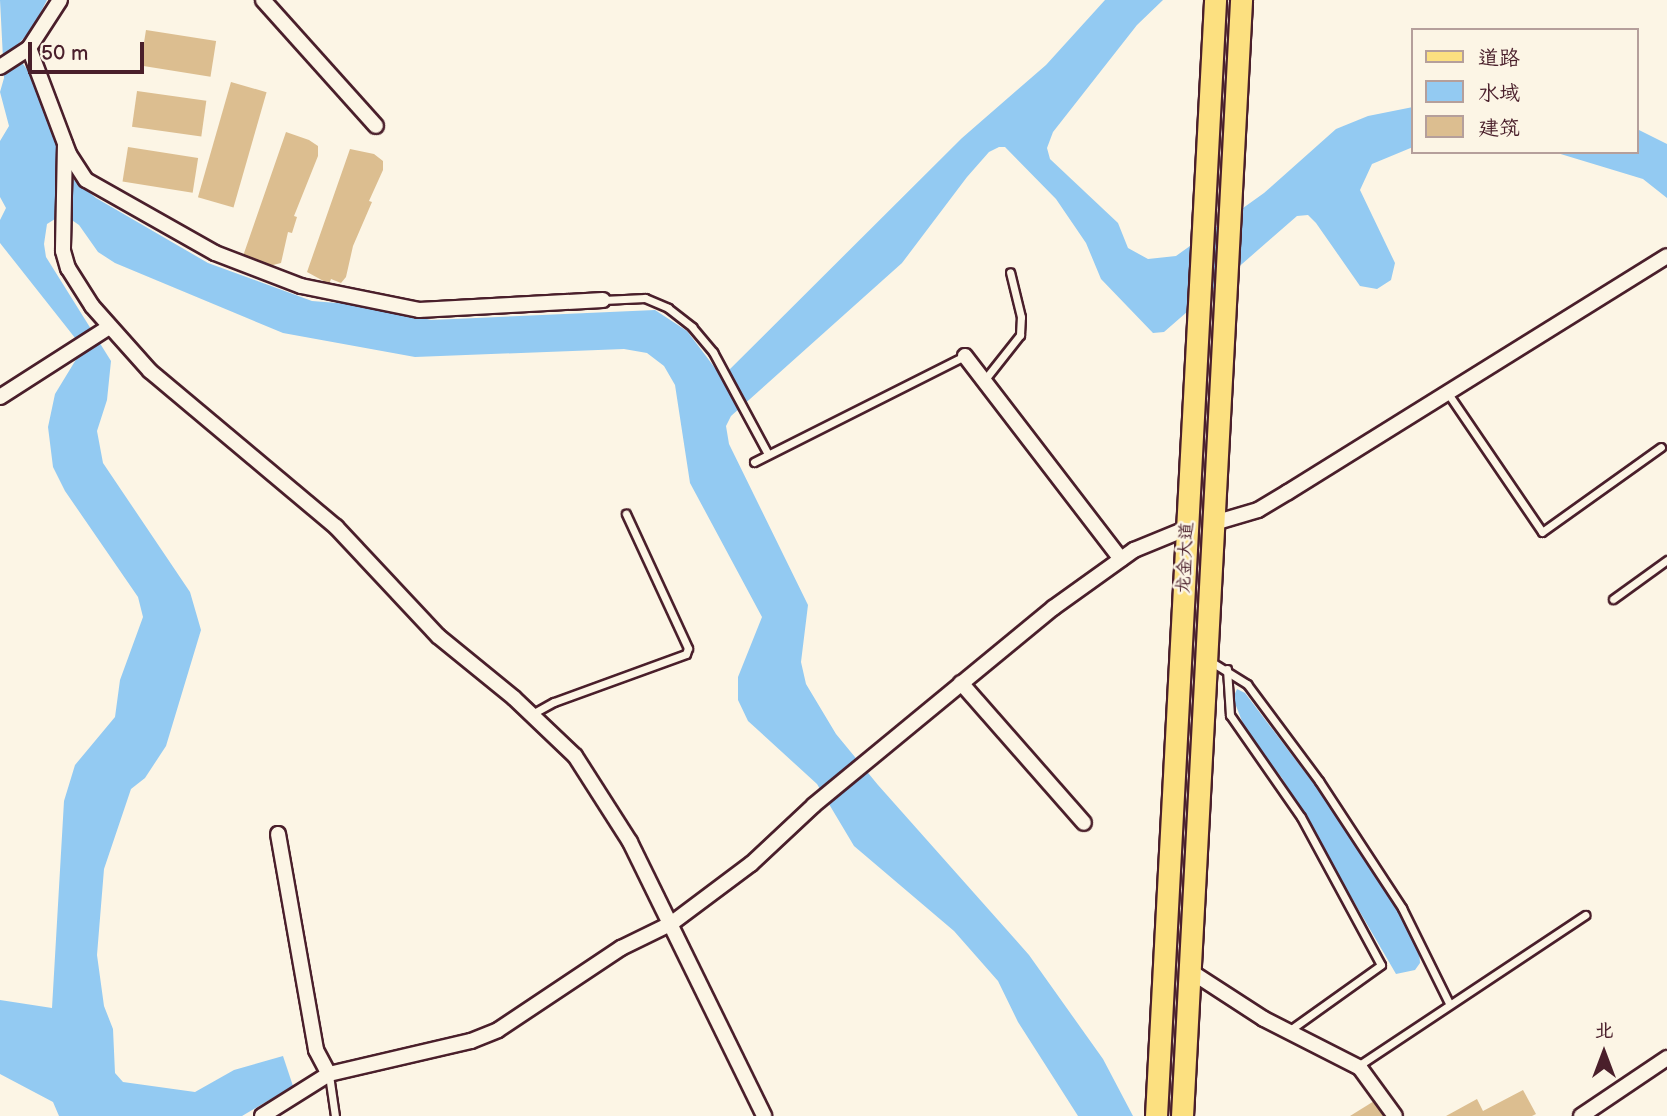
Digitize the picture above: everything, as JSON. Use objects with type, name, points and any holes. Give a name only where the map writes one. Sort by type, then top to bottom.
[{"type":"main road","name":"龙金大道","points":[[1156,1114],[1215,0]]},
{"type":"main road","name":"龙金大道","points":[[1182,1116],[1241,0]]},
{"type":"street","points":[[0,67],[29,48],[60,0]]},
{"type":"street","points":[[263,0],[376,126]]},
{"type":"street","points":[[29,48],[65,144],[79,171],[94,187],[215,253],[301,286],[432,311],[603,300]]},
{"type":"street","points":[[65,144],[62,230],[68,268],[104,330],[336,527],[438,636],[532,714],[588,773],[672,923],[764,1116]]},
{"type":"street","points":[[1213,523],[1258,510],[1667,256]]},
{"type":"street","points":[[0,397],[104,330]]},
{"type":"street","points":[[964,356],[986,378],[1121,559]]},
{"type":"street","points":[[262,1116],[329,1074],[485,1036],[621,948],[672,923],[751,864],[814,805],[961,683],[1121,559],[1188,528]]},
{"type":"street","points":[[961,683],[1084,823]]},
{"type":"street","points":[[278,834],[316,1049],[329,1074]]},
{"type":"street","points":[[1190,971],[1287,1032],[1358,1066],[1395,1116]]},
{"type":"street","points":[[1581,1116],[1667,1058]]},
{"type":"lane","points":[[986,378],[1020,335],[1021,317],[1010,272]]},
{"type":"lane","points":[[603,300],[633,296],[668,308],[703,339],[723,368],[768,454]]},
{"type":"lane","points":[[754,462],[964,356]]},
{"type":"lane","points":[[1446,392],[1542,532],[1661,447]]},
{"type":"lane","points":[[532,714],[554,702],[686,654],[688,648],[626,513]]},
{"type":"lane","points":[[1613,599],[1667,560]]},
{"type":"lane","points":[[1206,660],[1227,669],[1247,684],[1352,829],[1421,939],[1448,1003]]},
{"type":"lane","points":[[1227,669],[1230,715],[1301,817],[1381,965],[1287,1032]]},
{"type":"lane","points":[[1358,1066],[1448,1003],[1585,915]]},
{"type":"lane","points":[[329,1074],[335,1116]]},
{"type":"water","points":[[0,0],[47,0],[31,31],[18,44],[23,64],[35,80],[55,131],[60,157],[74,180],[96,198],[208,263],[312,301],[375,306],[431,320],[655,310],[687,331],[715,368],[726,373],[962,138],[1046,65],[1105,0],[1163,0],[1137,25],[1053,132],[1047,148],[1050,159],[1118,223],[1128,248],[1148,259],[1176,256],[1264,193],[1336,129],[1368,116],[1412,107],[1412,147],[1372,164],[1360,190],[1395,263],[1391,280],[1377,289],[1360,286],[1316,223],[1308,215],[1297,216],[1164,332],[1153,333],[1101,279],[1086,243],[1056,199],[1005,147],[999,147],[989,152],[967,177],[902,263],[731,416],[726,426],[729,444],[808,605],[801,662],[806,684],[836,734],[1029,955],[1103,1059],[1133,1116],[1078,1116],[1018,1022],[998,981],[954,931],[854,846],[817,784],[748,721],[738,700],[738,677],[762,617],[690,483],[675,385],[664,366],[647,353],[624,349],[415,357],[283,333],[115,263],[98,252],[79,225],[63,214],[47,224],[44,244],[46,257],[111,361],[107,400],[97,431],[103,463],[190,592],[201,630],[166,746],[145,778],[131,789],[104,869],[97,955],[104,1006],[113,1029],[115,1073],[123,1082],[195,1092],[234,1070],[283,1056],[293,1086],[242,1116],[59,1116],[53,1102],[0,1074],[0,1000],[52,1008],[64,801],[75,765],[115,717],[120,680],[143,617],[138,597],[65,491],[53,467],[48,427],[55,394],[83,348],[0,243],[0,220],[6,208],[0,197],[0,141],[9,126],[0,92],[4,78]]},
{"type":"water","points":[[1639,130],[1667,144],[1667,198],[1643,179],[1561,154],[1639,154]]},
{"type":"water","points":[[1237,689],[1245,693],[1377,873],[1419,949],[1420,963],[1415,970],[1396,974],[1282,778],[1247,734],[1233,698]]},
{"type":"building","points":[[146,30],[216,41],[210,77],[140,66]]},
{"type":"building","points":[[231,82],[267,92],[233,208],[198,197]]},
{"type":"building","points":[[137,91],[206,101],[201,136],[132,127]]},
{"type":"building","points":[[286,132],[318,146],[318,156],[294,216],[297,217],[292,233],[288,232],[281,263],[265,267],[242,259]]},
{"type":"building","points":[[128,147],[198,158],[193,193],[123,182]]},
{"type":"building","points":[[350,149],[374,154],[383,161],[383,170],[353,246],[346,277],[341,283],[331,279],[329,284],[307,272]]},
{"type":"building","points":[[1523,1090],[1536,1114],[1532,1116],[1446,1116],[1477,1099],[1483,1111]]},
{"type":"building","points":[[1379,1098],[1390,1116],[1350,1116]]}]
